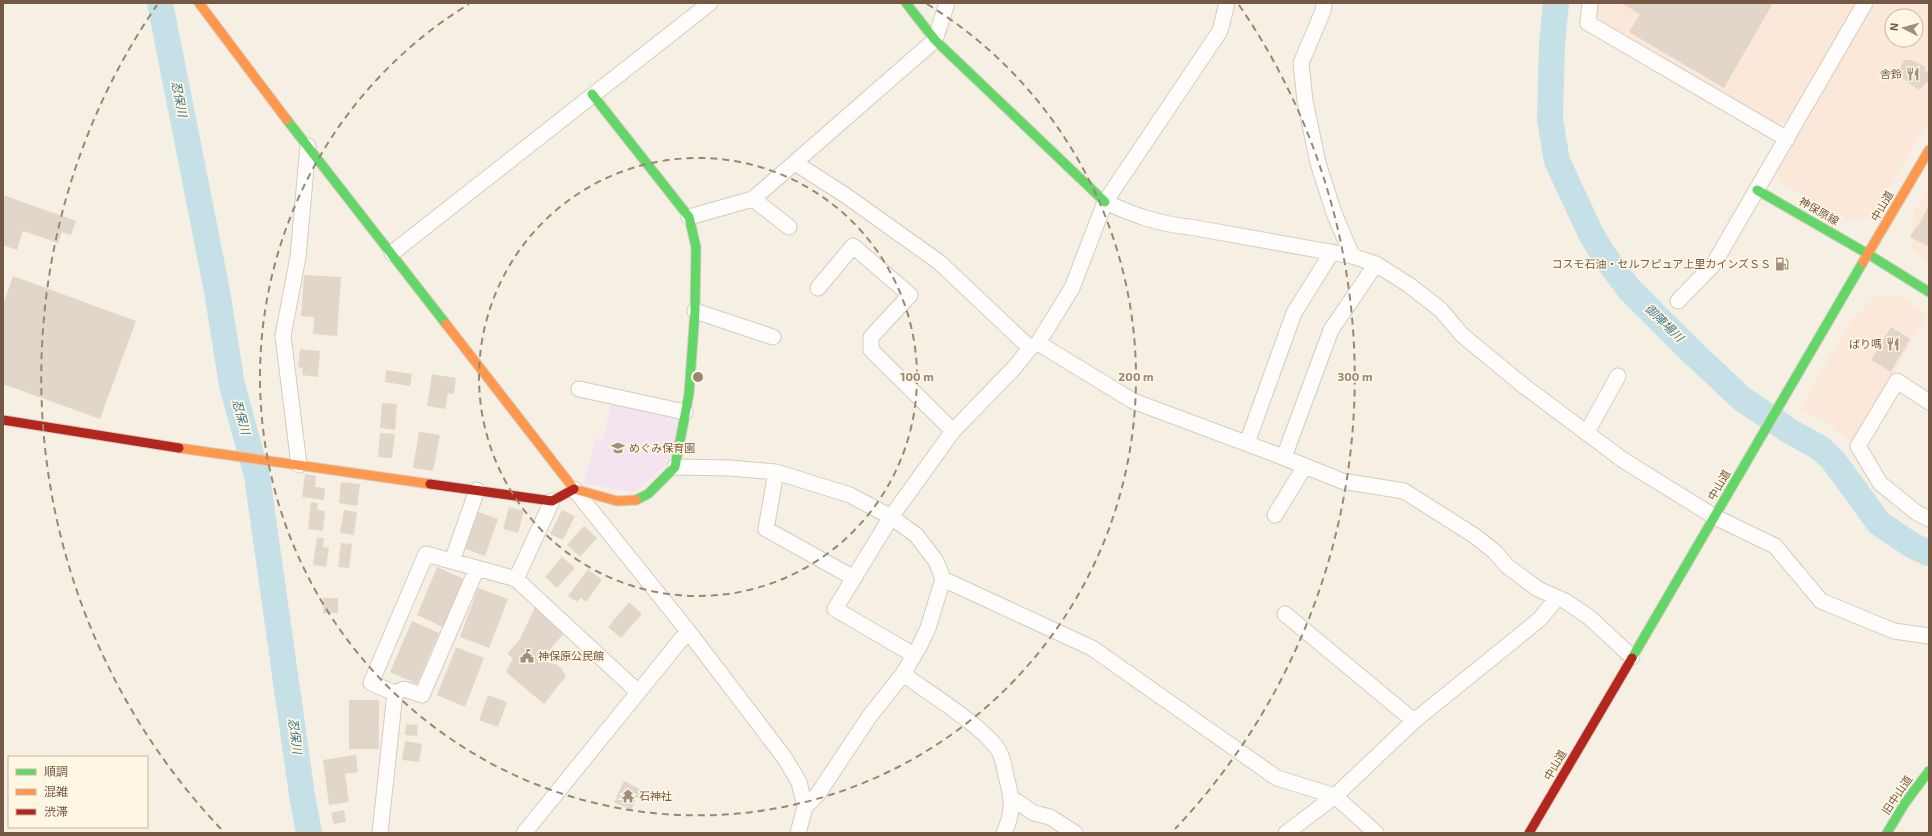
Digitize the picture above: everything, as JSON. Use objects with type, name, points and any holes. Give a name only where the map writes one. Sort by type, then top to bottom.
[{"type":"main road","points":[[199,3],[574,489],[617,501],[634,501],[648,494],[675,467],[689,394],[695,311],[696,247],[689,217],[592,94]]},
{"type":"main road","points":[[906,3],[934,40],[1105,202]]},
{"type":"main road","name":"中山道","points":[[1529,833],[1929,150]]},
{"type":"main road","name":"神保原線","points":[[1757,190],[1868,254],[1929,292]]},
{"type":"main road","points":[[3,420],[230,456],[275,461],[552,501],[574,489]]},
{"type":"main road","name":"旧中山道","points":[[1887,833],[1905,803],[1929,771]]},
{"type":"street","points":[[392,253],[592,94],[710,3]]},
{"type":"street","points":[[689,217],[753,199],[796,164],[934,40],[947,3]]},
{"type":"street","points":[[914,655],[835,609],[891,517],[953,431],[1034,346],[1072,288],[1105,202],[1220,31],[1227,3]]},
{"type":"street","points":[[1324,3],[1323,11],[1301,63],[1305,101],[1318,162],[1334,213],[1352,256]]},
{"type":"street","points":[[1590,3],[1588,23],[1787,139]]},
{"type":"street","points":[[1678,301],[1712,265],[1787,139],[1865,3]]},
{"type":"street","points":[[300,465],[283,336],[298,257],[308,146]]},
{"type":"street","points":[[796,164],[845,195],[939,262],[1034,346],[1133,401],[1284,457],[1342,481],[1404,491],[1475,536],[1495,552],[1507,566],[1538,589],[1557,598],[1589,617],[1632,657]]},
{"type":"street","points":[[753,199],[789,226]]},
{"type":"street","points":[[1105,202],[1142,218],[1167,225],[1190,227],[1332,252],[1352,256],[1376,264],[1408,285],[1441,310],[1462,335],[1524,386],[1623,460],[1715,517],[1775,546],[1821,601],[1894,631],[1929,636]]},
{"type":"street","points":[[818,288],[852,246],[910,295],[871,337],[871,350],[953,431]]},
{"type":"street","points":[[1247,443],[1294,313],[1332,252]]},
{"type":"street","points":[[1284,457],[1332,330],[1376,264]]},
{"type":"street","points":[[695,311],[773,337]]},
{"type":"street","points":[[1587,432],[1618,376]]},
{"type":"street","points":[[1929,402],[1897,382],[1858,446],[1880,483],[1917,513],[1929,519]]},
{"type":"street","points":[[578,389],[685,412]]},
{"type":"street","points":[[1275,515],[1305,466]]},
{"type":"street","points":[[675,467],[730,468],[776,472],[850,495],[891,517],[916,535],[936,561],[942,579],[928,628],[919,648],[903,674],[869,717],[818,794],[805,807]]},
{"type":"street","points":[[776,472],[766,530],[854,578]]},
{"type":"street","points":[[574,489],[688,631],[784,756],[799,782],[805,807],[798,833]]},
{"type":"street","points":[[452,561],[477,490]]},
{"type":"street","points":[[516,578],[552,501]]},
{"type":"street","points":[[395,694],[371,683],[426,554],[516,578],[638,692]]},
{"type":"street","points":[[395,694],[404,689],[422,695],[477,568]]},
{"type":"street","points":[[942,579],[1092,648],[1277,778],[1336,796],[1376,833]]},
{"type":"street","points":[[1286,833],[1336,796],[1414,721],[1540,619],[1557,598]]},
{"type":"street","points":[[1285,614],[1414,721]]},
{"type":"street","points":[[524,833],[688,631]]},
{"type":"street","points":[[903,674],[990,739],[1000,754],[1013,798],[1010,821],[1004,833]]},
{"type":"street","points":[[380,833],[395,694]]},
{"type":"street","points":[[1013,798],[1034,813],[1050,817],[1075,833]]},
{"type":"shaded area","points":[[1597,3],[1856,3],[1787,121],[1776,123],[1601,22],[1596,12]]},
{"type":"shaded area","points":[[1874,3],[1929,3],[1929,121],[1877,209],[1867,218],[1849,221],[1779,181],[1776,170]]},
{"type":"shaded area","points":[[1929,187],[1929,267],[1911,246],[1910,237],[1916,209]]},
{"type":"shaded area","points":[[1900,296],[1928,314],[1852,445],[1826,422],[1800,409],[1851,321],[1874,297]]},
{"type":"shaded area","points":[[611,403],[681,415],[673,458],[636,491],[630,492],[583,483],[596,438],[603,439]]},
{"type":"building","points":[[1621,3],[1773,3],[1724,88],[1629,32],[1640,14]]},
{"type":"building","name":"舎鈴","points":[[1904,60],[1911,60],[1926,67],[1924,70],[1929,73],[1929,80],[1919,90],[1897,75]]},
{"type":"building","points":[[3,195],[76,221],[71,235],[62,232],[58,243],[23,231],[17,250],[3,245]]},
{"type":"building","points":[[1929,205],[1929,247],[1910,237],[1918,224],[1919,225]]},
{"type":"building","points":[[304,275],[341,277],[337,336],[313,334],[314,317],[301,316]]},
{"type":"building","points":[[13,276],[136,321],[100,419],[3,384],[3,305]]},
{"type":"building","points":[[1891,327],[1910,339],[1891,372],[1871,360]]},
{"type":"building","points":[[300,349],[320,351],[318,377],[302,375],[303,368],[298,367]]},
{"type":"building","points":[[386,370],[412,374],[410,386],[385,382]]},
{"type":"building","points":[[432,374],[456,378],[454,394],[448,393],[445,409],[427,406]]},
{"type":"building","points":[[382,403],[397,404],[395,430],[380,428]]},
{"type":"building","points":[[419,432],[440,435],[433,471],[413,468]]},
{"type":"building","points":[[380,433],[395,434],[392,458],[378,457]]},
{"type":"building","points":[[305,474],[316,476],[315,487],[325,488],[324,500],[302,497]]},
{"type":"building","points":[[341,482],[360,484],[357,506],[339,503]]},
{"type":"building","points":[[311,502],[318,503],[317,510],[325,511],[323,531],[308,529]]},
{"type":"building","points":[[509,507],[524,511],[518,533],[503,529]]},
{"type":"building","points":[[344,510],[357,512],[354,535],[340,533]]},
{"type":"building","points":[[562,510],[575,516],[563,540],[550,534]]},
{"type":"building","points":[[476,511],[498,519],[485,556],[463,548]]},
{"type":"building","points":[[584,526],[597,538],[580,557],[567,545]]},
{"type":"building","points":[[317,538],[324,538],[323,547],[329,548],[326,567],[313,565]]},
{"type":"building","points":[[341,543],[352,544],[349,568],[338,567]]},
{"type":"building","points":[[562,557],[575,568],[557,588],[545,577]]},
{"type":"building","points":[[437,567],[466,580],[445,628],[417,615]]},
{"type":"building","points":[[588,569],[602,580],[586,602],[581,598],[577,602],[568,596]]},
{"type":"building","points":[[478,588],[508,599],[489,648],[460,637]]},
{"type":"building","points":[[323,598],[338,598],[338,613],[323,613]]},
{"type":"building","points":[[629,602],[642,614],[621,638],[608,627]]},
{"type":"building","name":"神保原公民館","points":[[535,607],[565,632],[544,657],[549,663],[556,664],[561,668],[566,676],[544,704],[506,672],[513,658],[507,654],[520,639]]},
{"type":"building","points":[[412,621],[439,633],[417,684],[390,672]]},
{"type":"building","points":[[456,647],[484,658],[465,707],[437,695]]},
{"type":"building","points":[[488,695],[507,702],[498,727],[479,720]]},
{"type":"building","points":[[349,700],[379,700],[379,749],[349,749]]},
{"type":"building","points":[[406,724],[418,725],[417,736],[405,735]]},
{"type":"building","points":[[405,741],[422,744],[419,762],[402,760]]},
{"type":"building","points":[[356,755],[358,772],[345,774],[349,802],[329,805],[323,760]]},
{"type":"building","name":"石神社","points":[[624,781],[641,790],[631,810],[614,802]]},
{"type":"building","points":[[344,810],[346,822],[334,824],[331,813]]},
{"type":"waterway","name":"忍保川","points":[[160,3],[217,291],[232,385],[257,476],[302,795],[309,833]]},
{"type":"waterway","name":"御陣場川","points":[[1556,3],[1552,44],[1550,119],[1557,161],[1591,234],[1605,257],[1629,289],[1741,398],[1788,430],[1820,448],[1833,460],[1879,523],[1913,546],[1929,553]]},
{"type":"traffic: fast","points":[[906,3],[935,40],[1105,202]]},
{"type":"traffic: fast","points":[[592,94],[689,217],[696,247],[695,311],[689,394],[675,467],[648,494],[636,500]]},
{"type":"traffic: fast","points":[[287,120],[446,324]]},
{"type":"traffic: fast","points":[[1757,190],[1868,254]]},
{"type":"traffic: fast","points":[[1868,254],[1929,292]]},
{"type":"traffic: fast","points":[[1632,658],[1863,262]]},
{"type":"traffic: fast","points":[[1887,833],[1905,803],[1929,771]]},
{"type":"traffic: slow","points":[[199,3],[287,120]]},
{"type":"traffic: slow","points":[[1863,262],[1929,150]]},
{"type":"traffic: slow","points":[[446,324],[574,489],[617,501],[636,500]]},
{"type":"traffic: slow","points":[[179,448],[430,484]]},
{"type":"traffic: jam","points":[[3,420],[179,448]]},
{"type":"traffic: jam","points":[[430,484],[552,501],[574,489]]},
{"type":"traffic: jam","points":[[1529,833],[1632,658]]},
{"type":"place","name":"舎鈴","points":[[1913,74]]},
{"type":"place","name":"コスモ石油・セルフピュア上里カインズＳＳ","points":[[1782,264]]},
{"type":"place","name":"ばり嗎","points":[[1893,344]]},
{"type":"place","name":"めぐみ保育園","points":[[618,448]]},
{"type":"place","name":"神保原公民館","points":[[527,656]]},
{"type":"place","name":"石神社","points":[[628,796]]}]
